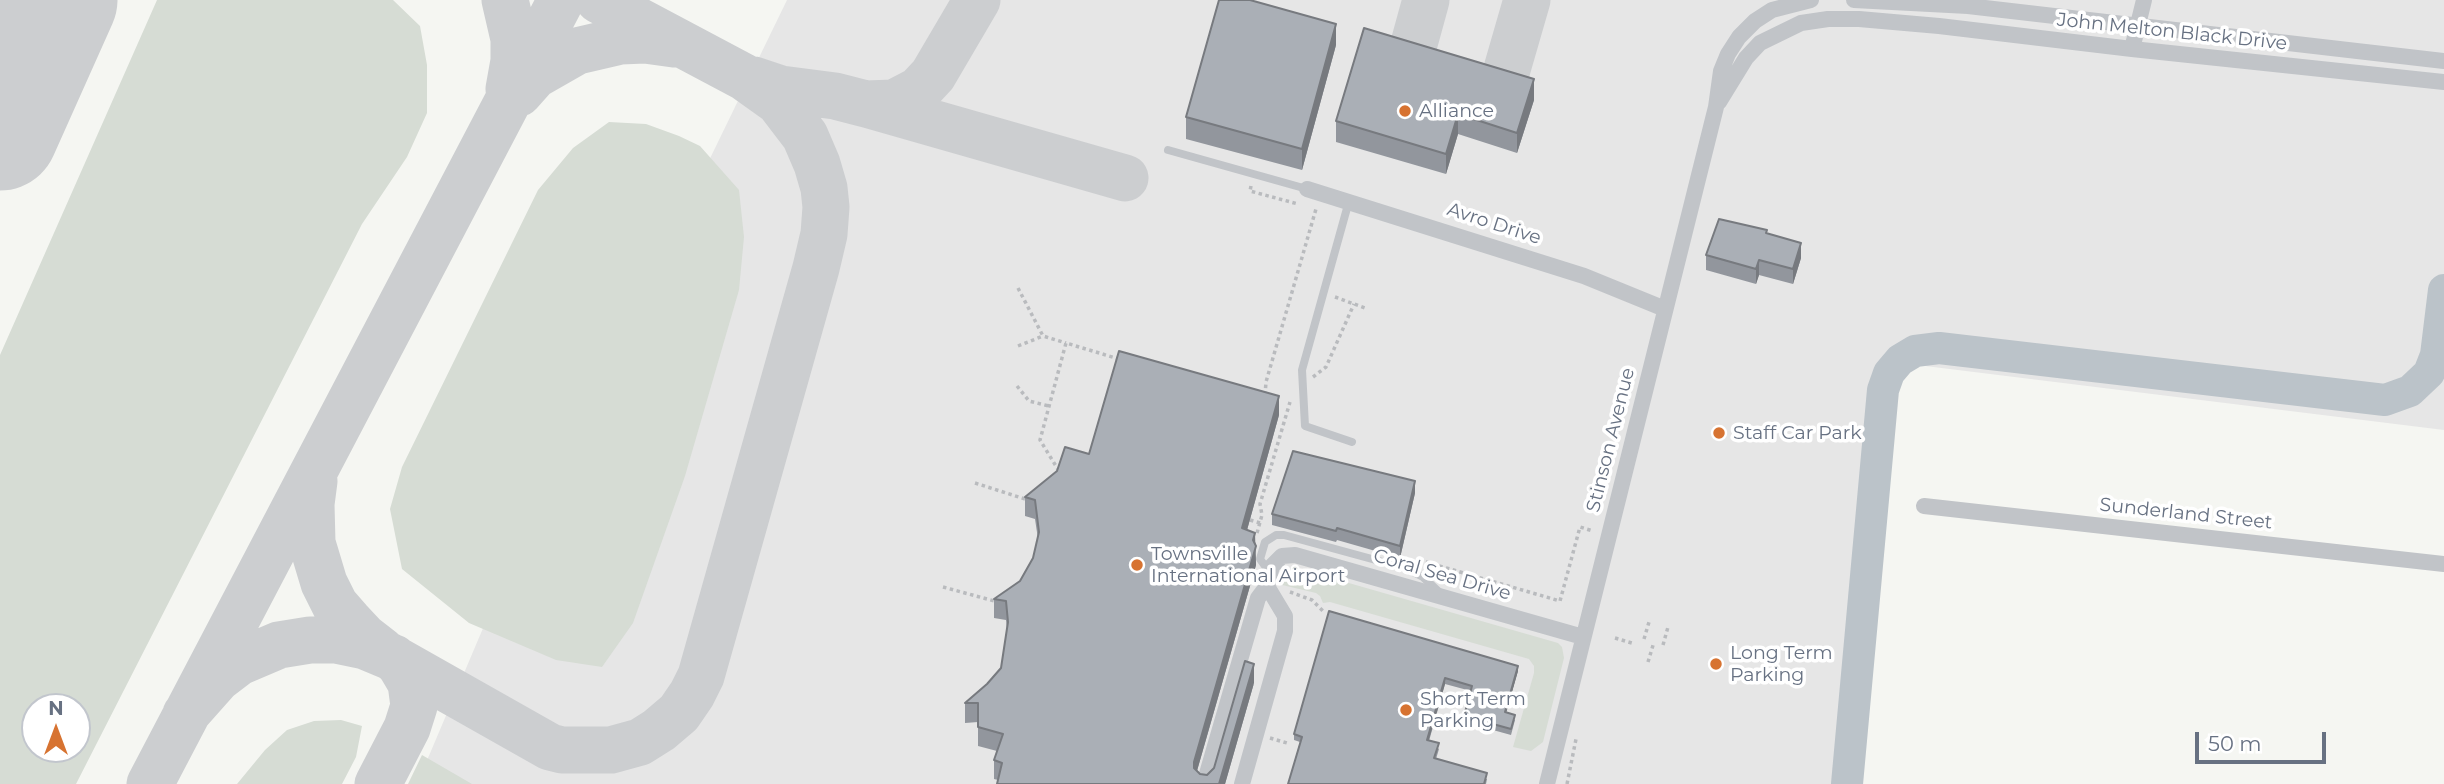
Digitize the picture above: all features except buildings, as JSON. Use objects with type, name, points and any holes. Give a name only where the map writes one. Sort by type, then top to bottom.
[{"type":"street","points":[[1716,107],[1721,71],[1739,37],[1755,21],[1772,10],[1811,0]]},
{"type":"street","name":"John Melton Black Drive","points":[[1854,0],[1968,6],[2444,61]]},
{"type":"street","points":[[2132,49],[2144,0]]},
{"type":"street","name":"John Melton Black Drive","points":[[1716,107],[1746,58],[1760,43],[1801,23],[1828,19],[1939,26],[2444,82]]},
{"type":"street","name":"Stinson Avenue","points":[[1547,784],[1716,107]]},
{"type":"street","name":"Avro Drive","points":[[1307,189],[1584,276],[1665,309]]},
{"type":"street","name":"Sunderland Street","points":[[1924,506],[2444,564]]},
{"type":"street","name":"Coral Sea Drive","points":[[1268,580],[1272,566],[1282,555],[1295,555],[1583,637]]},
{"type":"street","points":[[1204,784],[1258,598],[1268,580]]},
{"type":"street","points":[[1242,784],[1285,631],[1285,616],[1268,580]]},
{"type":"lane","points":[[1168,150],[1307,189]]},
{"type":"lane","points":[[1349,201],[1302,370],[1305,426],[1352,442]]},
{"type":"path","points":[[1255,174],[1250,191],[1317,209],[1266,382],[1265,401]]},
{"type":"path","points":[[1018,288],[1043,336]]},
{"type":"path","points":[[1324,293],[1365,308]]},
{"type":"path","points":[[1018,346],[1043,336],[1131,362]]},
{"type":"path","points":[[1062,475],[1040,440],[1066,343]]},
{"type":"path","points":[[1017,386],[1029,401],[1049,406]]},
{"type":"path","points":[[975,483],[1025,499]]},
{"type":"path","points":[[1256,536],[1262,516],[1273,519]]},
{"type":"path","points":[[1250,520],[1260,523]]},
{"type":"path","points":[[1416,559],[1560,601],[1580,527],[1608,535]]},
{"type":"path","points":[[943,587],[1001,603]]},
{"type":"path","points":[[1644,639],[1649,622]]},
{"type":"path","points":[[1663,645],[1668,627]]},
{"type":"path","points":[[1615,638],[1635,644]]},
{"type":"path","points":[[1648,662],[1654,642]]},
{"type":"shaded area","points":[[157,0],[393,0],[420,26],[427,65],[427,113],[407,157],[362,224],[91,755],[91,693],[21,693],[21,763],[87,763],[76,784],[0,784],[0,355]]},
{"type":"shaded area","points":[[787,0],[2444,0],[2444,430],[1901,363],[1854,784],[417,784],[492,607]]},
{"type":"shaded area","points":[[609,122],[646,124],[700,146],[739,190],[744,237],[739,290],[685,476],[633,623],[602,667],[556,660],[469,623],[402,569],[390,509],[402,467],[538,190],[573,148]]},
{"type":"shaded area","points":[[1293,567],[1558,643],[1562,647],[1564,658],[1543,742],[1531,751],[1513,747],[1534,673],[1534,666],[1529,659],[1330,602],[1323,603],[1316,593],[1278,584],[1281,576]]},
{"type":"shaded area","points":[[341,720],[362,726],[356,757],[342,784],[237,784],[265,750],[287,730],[314,721]]},
{"type":"shaded area","points":[[422,755],[472,784],[408,784]]},
{"type":"waterway","points":[[1847,784],[1883,390],[1889,373],[1900,360],[1915,351],[1939,348],[2385,400],[2410,391],[2429,373],[2436,355],[2444,290]]},
{"type":"taxiway","points":[[505,0],[514,39],[514,61],[509,89]]},
{"type":"taxiway","points":[[150,784],[561,0]]},
{"type":"taxiway","points":[[186,714],[218,678],[239,662],[279,645],[310,640],[336,640],[365,646],[389,656],[550,747],[562,750],[611,750],[640,742],[679,713],[692,694],[701,676],[816,268],[824,234],[824,188],[805,136],[779,102],[744,77],[599,0]]},
{"type":"taxiway","points":[[866,104],[894,103],[919,90],[933,75],[977,0]]},
{"type":"taxiway","points":[[1409,62],[1426,0]]},
{"type":"taxiway","points":[[1501,90],[1527,0]]},
{"type":"taxiway","points":[[519,93],[535,75],[577,51],[620,41],[645,40],[674,44]]},
{"type":"taxiway","points":[[754,80],[781,89],[835,96],[866,104],[1125,178]]},
{"type":"taxiway","points":[[314,481],[311,504],[312,543],[324,583],[335,605],[364,637],[382,651]]},
{"type":"taxiway","points":[[378,784],[407,728],[414,706],[411,683],[394,658]]},
{"type":"runway","points":[[0,132],[59,0]]},
{"type":"place","name":"Alliance","points":[[1405,111]]},
{"type":"place","name":"Staff Car Park","points":[[1719,433]]},
{"type":"place","name":"Townsville International Airport","points":[[1137,565]]},
{"type":"place","name":"Long Term Parking","points":[[1716,664]]},
{"type":"place","name":"Short Term Parking","points":[[1406,710]]}]
